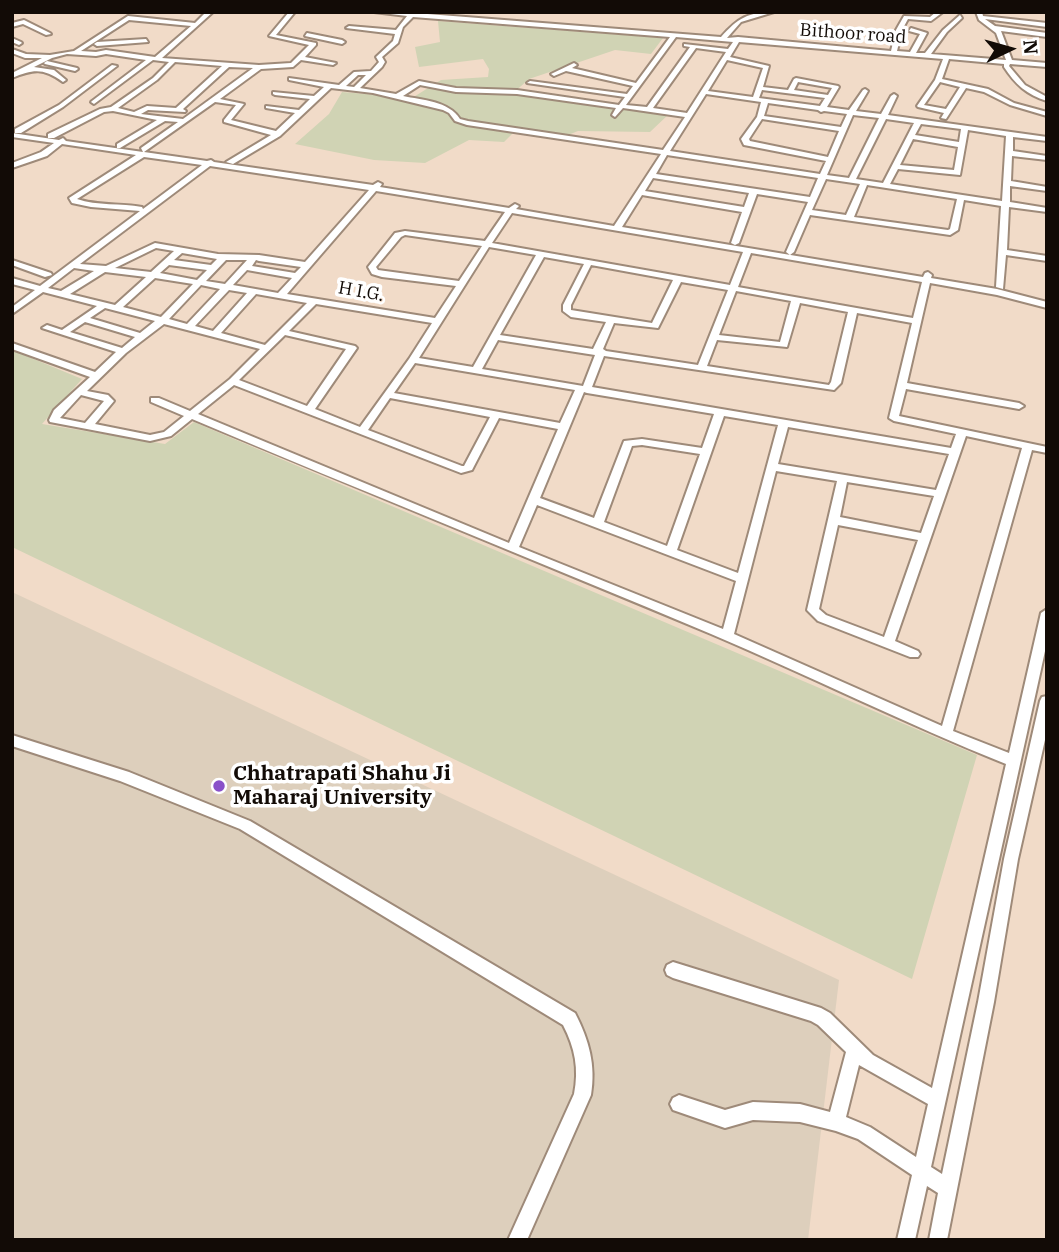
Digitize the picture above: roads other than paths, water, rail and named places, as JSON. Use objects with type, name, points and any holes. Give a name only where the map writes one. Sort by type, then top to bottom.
[{"type":"street","points":[[94,102],[210,12]]},
{"type":"street","points":[[77,51],[259,67],[290,65],[314,43],[272,37],[292,12]]},
{"type":"street","points":[[377,12],[1047,64]]},
{"type":"street","points":[[557,24],[559,12]]},
{"type":"street","points":[[724,38],[739,22],[771,12]]},
{"type":"street","points":[[894,51],[899,30],[907,17],[931,19],[940,12],[986,23],[1001,35],[1008,61],[1006,66],[1026,90],[1047,99]]},
{"type":"street","points":[[356,88],[382,64],[379,57],[397,40],[408,13]]},
{"type":"street","name":"Bithoor road","points":[[408,13],[1008,61]]},
{"type":"street","points":[[979,14],[986,23]]},
{"type":"street","points":[[979,14],[1047,25]]},
{"type":"street","points":[[12,76],[52,57],[77,51],[130,18],[195,24]]},
{"type":"street","points":[[928,54],[933,44],[960,18]]},
{"type":"street","points":[[12,25],[24,22],[48,34]]},
{"type":"street","points":[[349,28],[398,32]]},
{"type":"street","points":[[995,28],[1047,35]]},
{"type":"street","points":[[276,29],[342,42]]},
{"type":"street","points":[[911,30],[924,33],[913,53]]},
{"type":"street","points":[[1029,44],[1036,34]]},
{"type":"street","points":[[615,115],[674,36]]},
{"type":"street","points":[[618,226],[737,40]]},
{"type":"street","points":[[89,44],[130,44],[146,41]]},
{"type":"street","points":[[919,42],[933,44]]},
{"type":"street","points":[[669,43],[694,46],[767,66],[755,100]]},
{"type":"street","points":[[649,109],[694,46]]},
{"type":"street","points":[[12,51],[28,56],[52,57]]},
{"type":"street","points":[[947,57],[938,80],[920,106],[948,112]]},
{"type":"street","points":[[300,58],[334,62]]},
{"type":"street","points":[[657,59],[683,62]]},
{"type":"street","points":[[113,110],[155,79],[173,61]]},
{"type":"street","points":[[41,62],[75,69]]},
{"type":"street","points":[[177,111],[228,64]]},
{"type":"street","points":[[554,74],[578,64]]},
{"type":"street","points":[[14,132],[61,106],[114,66]]},
{"type":"street","points":[[139,209],[122,205],[98,207],[75,201],[74,198],[144,152],[259,67]]},
{"type":"street","points":[[650,68],[675,73]]},
{"type":"street","points":[[28,69],[55,73],[63,80]]},
{"type":"street","points":[[566,69],[637,85]]},
{"type":"street","points":[[342,86],[356,73],[372,73]]},
{"type":"street","points":[[291,79],[398,96],[448,110],[460,122],[1047,211]]},
{"type":"street","points":[[790,92],[794,81],[801,80],[836,87],[821,110]]},
{"type":"street","points":[[938,80],[986,90],[1012,104],[1047,114]]},
{"type":"street","points":[[398,96],[419,83],[454,89],[517,92],[688,115]]},
{"type":"street","points":[[530,83],[629,96]]},
{"type":"street","points":[[940,125],[964,85]]},
{"type":"street","points":[[230,162],[277,134],[331,86]]},
{"type":"street","points":[[759,88],[830,97]]},
{"type":"street","points":[[790,252],[842,130],[865,91]]},
{"type":"street","points":[[703,92],[1047,139]]},
{"type":"street","points":[[275,93],[315,98]]},
{"type":"street","points":[[851,181],[894,96]]},
{"type":"street","points":[[216,100],[241,105],[226,121],[277,134]]},
{"type":"street","points":[[765,101],[760,117],[746,139],[748,144],[829,159]]},
{"type":"street","points":[[268,107],[300,112]]},
{"type":"street","points":[[136,114],[148,108],[198,112]]},
{"type":"street","points":[[51,136],[102,110],[185,121]]},
{"type":"street","points":[[760,117],[842,130]]},
{"type":"street","points":[[120,146],[164,119]]},
{"type":"street","points":[[885,187],[918,122]]},
{"type":"street","points":[[896,167],[957,173],[965,128]]},
{"type":"street","points":[[14,132],[120,146],[144,152]]},
{"type":"street","points":[[14,132],[376,186]]},
{"type":"street","points":[[1000,287],[1010,135]]},
{"type":"street","points":[[911,137],[962,145]]},
{"type":"street","points":[[12,166],[44,154],[63,140]]},
{"type":"street","points":[[1009,153],[1047,158]]},
{"type":"street","points":[[12,301],[75,265],[207,161]]},
{"type":"street","points":[[12,311],[48,275],[207,161],[230,162],[513,208],[748,250],[1000,287],[1046,303]]},
{"type":"street","points":[[650,175],[811,200]]},
{"type":"street","points":[[849,218],[864,183]]},
{"type":"street","points":[[1007,183],[1047,189]]},
{"type":"street","points":[[281,295],[376,186]]},
{"type":"street","points":[[735,243],[754,191]]},
{"type":"street","points":[[639,192],[747,210]]},
{"type":"street","points":[[806,212],[950,233],[954,230],[961,198]]},
{"type":"street","points":[[362,431],[413,360],[486,244],[513,208]]},
{"type":"street","points":[[618,226],[790,252],[928,277],[1046,303]]},
{"type":"street","points":[[461,284],[382,274],[375,272],[372,267],[401,234],[486,244],[916,321]]},
{"type":"street","points":[[63,294],[106,268],[155,245],[223,258],[254,258],[307,265]]},
{"type":"street","points":[[129,271],[155,245]]},
{"type":"street","points":[[117,308],[180,250]]},
{"type":"street","points":[[702,367],[748,250]]},
{"type":"street","points":[[1002,252],[1047,259]]},
{"type":"street","points":[[476,371],[541,254]]},
{"type":"street","points":[[223,258],[163,320],[123,351],[58,412],[54,420],[156,438],[167,434],[233,381],[315,300]]},
{"type":"street","points":[[189,327],[254,258]]},
{"type":"street","points":[[12,262],[48,275]]},
{"type":"street","points":[[167,262],[214,268]]},
{"type":"street","points":[[589,262],[566,310],[576,315],[657,325],[678,279]]},
{"type":"street","name":"H I.G.","points":[[75,265],[254,290],[436,321]]},
{"type":"street","points":[[245,267],[297,276]]},
{"type":"street","points":[[891,441],[894,418],[928,277]]},
{"type":"street","points":[[12,281],[267,348]]},
{"type":"street","points":[[214,335],[254,290]]},
{"type":"street","points":[[713,337],[770,346],[784,345],[796,301]]},
{"type":"street","points":[[63,333],[104,305]]},
{"type":"street","points":[[494,337],[599,351],[823,388],[834,387],[853,311]]},
{"type":"street","points":[[83,319],[143,337]]},
{"type":"street","points":[[513,548],[611,320]]},
{"type":"street","points":[[47,328],[123,351]]},
{"type":"street","points":[[282,332],[352,348],[309,410]]},
{"type":"street","points":[[12,346],[96,376]]},
{"type":"street","points":[[413,360],[955,452]]},
{"type":"street","points":[[233,381],[455,469],[465,470],[496,414]]},
{"type":"street","points":[[902,385],[1019,406]]},
{"type":"street","points":[[79,393],[105,397],[109,401],[87,427]]},
{"type":"street","points":[[388,395],[563,427]]},
{"type":"street","points":[[155,400],[727,636],[946,733],[1013,767],[1030,780]]},
{"type":"street","points":[[671,551],[720,412]]},
{"type":"street","points":[[894,418],[1047,450]]},
{"type":"street","points":[[727,636],[784,424]]},
{"type":"street","points":[[888,643],[962,432]]},
{"type":"street","points":[[598,523],[628,443],[638,441],[705,452]]},
{"type":"street","points":[[946,733],[1028,446]]},
{"type":"street","points":[[773,467],[941,494]]},
{"type":"street","points":[[843,478],[813,610],[822,618],[914,654]]},
{"type":"street","points":[[533,499],[743,579]]},
{"type":"street","points":[[833,520],[926,538]]},
{"type":"street","points":[[906,1240],[1047,613]]},
{"type":"street","points":[[938,1240],[986,1002],[1010,859],[1047,701]]},
{"type":"street","points":[[12,740],[124,776],[245,825],[569,1019],[581,1040],[586,1062],[582,1095],[517,1240]]},
{"type":"street","points":[[673,970],[803,1008],[824,1019],[875,1067],[937,1100]]},
{"type":"street","points":[[836,1122],[855,1050]]},
{"type":"street","points":[[679,1104],[725,1119],[753,1111],[800,1113],[836,1122],[864,1133],[947,1188]]},
{"type":"place","name":"Chhatrapati Shahu Ji Maharaj University","points":[[219,786]]}]
